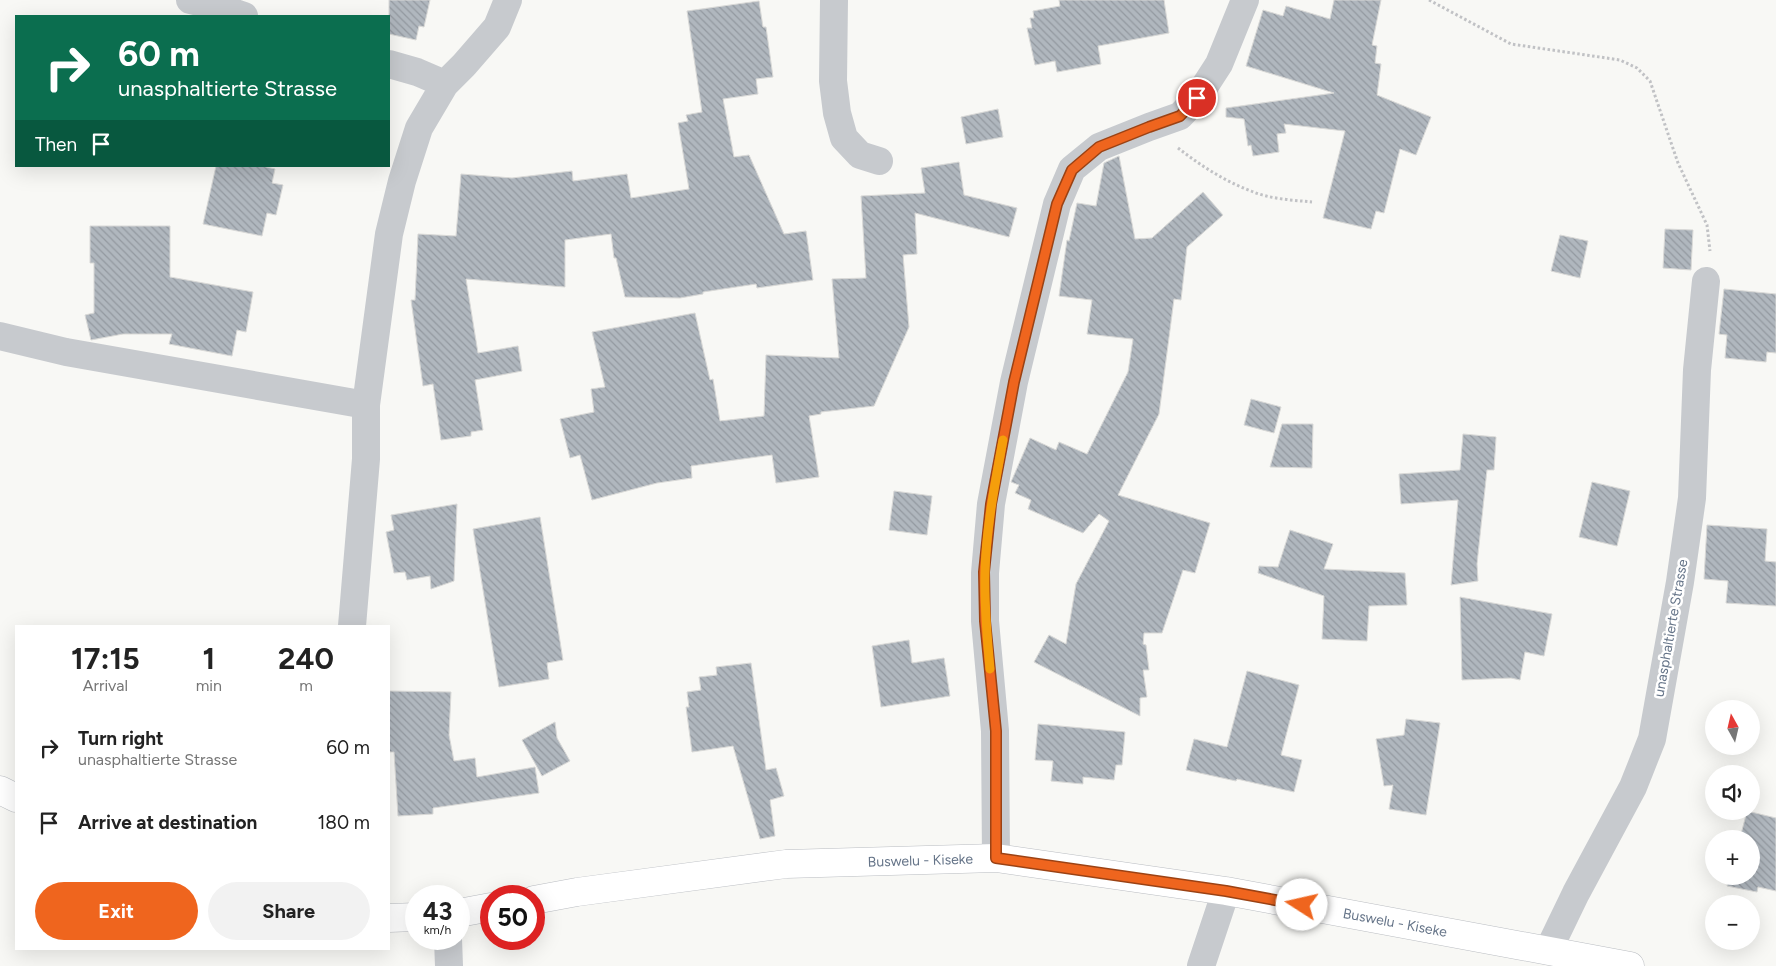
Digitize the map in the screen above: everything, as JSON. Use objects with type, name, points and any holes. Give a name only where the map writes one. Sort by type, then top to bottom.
[{"type":"main road","points":[[0,790],[15,798]]},
{"type":"main road","name":"Buswelu - Kiseke","points":[[545,898],[786,864],[996,858],[1226,891],[1630,966]]},
{"type":"main road","points":[[390,918],[405,917]]},
{"type":"street","points":[[190,0],[241,15]]},
{"type":"street","points":[[352,625],[366,458],[366,405],[389,234],[402,181],[419,128],[445,84],[497,27],[508,0]]},
{"type":"street","points":[[834,0],[833,81],[837,113],[844,138],[860,155],[879,161]]},
{"type":"street","points":[[996,858],[996,731],[985,621],[984,572],[991,504],[1014,382],[1057,204],[1072,170],[1099,147],[1180,116],[1197,98],[1219,64],[1245,0]]},
{"type":"street","points":[[390,64],[417,72],[445,84]]},
{"type":"street","name":"unasphaltierte Strasse","points":[[1548,951],[1576,893],[1633,786],[1652,739],[1680,582],[1692,498],[1697,370],[1706,281]]},
{"type":"street","points":[[0,336],[66,352],[366,405]]},
{"type":"street","points":[[1201,966],[1226,891]]},
{"type":"street","points":[[448,950],[449,966]]},
{"type":"path","points":[[1429,0],[1511,44],[1620,60],[1637,68],[1650,81],[1678,164],[1706,225],[1710,252],[1706,281]]},
{"type":"path","points":[[1149,127],[1203,168],[1252,192],[1288,200],[1312,202]]},
{"type":"building","points":[[389,0],[430,0],[424,27],[419,26],[416,40],[390,34]]},
{"type":"building","points":[[1059,0],[1164,0],[1169,33],[1098,46],[1101,64],[1057,72],[1055,61],[1035,65],[1027,28],[1032,28],[1030,18],[1034,18],[1033,11],[1060,6]]},
{"type":"building","points":[[1334,0],[1381,0],[1372,45],[1377,46],[1375,63],[1381,64],[1377,95],[1431,117],[1416,155],[1400,149],[1384,213],[1376,211],[1371,229],[1323,218],[1345,131],[1284,124],[1286,133],[1277,134],[1279,152],[1253,156],[1251,145],[1248,146],[1244,119],[1226,117],[1226,108],[1334,93],[1246,66],[1263,10],[1283,16],[1286,6],[1330,19]]},
{"type":"building","points":[[759,1],[763,27],[766,27],[773,77],[756,79],[758,94],[723,99],[734,157],[749,155],[784,234],[806,231],[813,280],[757,288],[756,284],[703,292],[703,294],[680,298],[625,297],[616,258],[614,258],[611,234],[565,240],[565,287],[466,279],[478,353],[518,346],[522,371],[475,380],[483,430],[471,432],[471,436],[441,440],[433,384],[423,386],[411,300],[415,300],[418,234],[456,236],[461,174],[512,178],[572,171],[573,181],[627,174],[631,198],[689,189],[678,123],[688,121],[686,115],[702,112],[687,11]]},
{"type":"building","points":[[998,109],[1003,137],[966,144],[961,117]]},
{"type":"building","points":[[1119,156],[1135,239],[1152,238],[1203,192],[1223,215],[1187,247],[1181,300],[1174,299],[1159,414],[1118,495],[1210,523],[1195,573],[1183,570],[1162,633],[1144,633],[1143,644],[1146,645],[1149,670],[1143,670],[1147,697],[1140,698],[1140,716],[1034,662],[1049,635],[1066,644],[1076,584],[1109,521],[1099,514],[1083,533],[1028,509],[1031,500],[1015,493],[1019,485],[1011,482],[1030,438],[1056,450],[1059,442],[1087,454],[1128,372],[1133,339],[1087,334],[1092,300],[1059,296],[1067,240],[1069,241],[1077,203],[1096,206],[1104,163]]},
{"type":"building","points":[[959,162],[964,195],[1017,208],[1009,237],[915,213],[917,254],[903,255],[909,327],[874,406],[821,412],[821,414],[809,416],[819,477],[776,483],[772,455],[691,466],[692,478],[657,483],[592,500],[580,455],[570,458],[560,419],[594,412],[591,389],[605,387],[592,332],[695,313],[710,380],[713,379],[720,421],[764,416],[766,355],[839,358],[832,279],[866,278],[861,196],[925,193],[921,168]]},
{"type":"building","points":[[216,167],[266,167],[275,169],[272,183],[283,185],[276,215],[267,213],[262,236],[203,224]]},
{"type":"building","points":[[90,226],[170,226],[170,277],[253,292],[246,332],[237,330],[232,356],[169,344],[172,334],[123,334],[91,340],[85,315],[94,313],[94,263],[90,263]]},
{"type":"building","points":[[1665,229],[1693,230],[1691,270],[1663,268]]},
{"type":"building","points":[[1560,235],[1588,241],[1580,278],[1551,271]]},
{"type":"building","points":[[1724,289],[1776,294],[1776,353],[1767,352],[1766,362],[1725,358],[1727,335],[1719,334]]},
{"type":"building","points":[[1251,399],[1281,407],[1274,433],[1244,425]]},
{"type":"building","points":[[1282,424],[1313,424],[1312,468],[1270,467]]},
{"type":"building","points":[[1463,434],[1496,437],[1494,470],[1487,470],[1477,564],[1478,581],[1451,585],[1458,500],[1401,504],[1399,474],[1460,470]]},
{"type":"building","points":[[1592,482],[1630,491],[1617,546],[1579,537]]},
{"type":"building","points":[[894,491],[932,496],[927,535],[889,530]]},
{"type":"building","points":[[457,504],[454,581],[431,589],[430,576],[407,580],[405,572],[394,573],[386,532],[394,530],[391,515]]},
{"type":"building","points":[[540,517],[563,660],[547,663],[549,679],[499,687],[473,529]]},
{"type":"building","points":[[1707,525],[1767,529],[1765,561],[1776,562],[1776,606],[1726,603],[1728,581],[1704,579]]},
{"type":"building","points":[[1290,530],[1333,544],[1324,569],[1405,573],[1407,605],[1369,606],[1367,641],[1322,639],[1324,596],[1258,573],[1259,566],[1278,567]]},
{"type":"building","points":[[1460,597],[1552,614],[1544,656],[1525,652],[1520,680],[1511,678],[1462,680]]},
{"type":"building","points":[[909,640],[912,663],[944,658],[950,696],[881,707],[872,646]]},
{"type":"building","points":[[751,663],[766,770],[776,768],[784,796],[770,800],[775,836],[760,839],[733,746],[692,752],[686,707],[689,707],[687,692],[701,690],[699,677],[717,675],[716,667]]},
{"type":"building","points":[[1247,671],[1299,685],[1281,755],[1302,760],[1294,792],[1186,770],[1194,739],[1227,747]]},
{"type":"building","points":[[390,691],[451,692],[449,735],[454,761],[475,758],[477,777],[535,767],[539,793],[433,808],[433,814],[398,816],[394,752],[390,752]]},
{"type":"building","points":[[1406,719],[1440,723],[1426,815],[1389,809],[1393,785],[1384,786],[1376,739],[1404,735]]},
{"type":"building","points":[[555,722],[557,738],[570,761],[542,776],[522,740]]},
{"type":"building","points":[[1038,724],[1125,732],[1122,765],[1116,765],[1114,780],[1083,777],[1083,784],[1051,781],[1053,761],[1035,760]]},
{"type":"building","points":[[1760,814],[1776,818],[1776,891],[1758,887],[1757,892],[1727,886],[1760,885],[1760,830],[1742,830],[1745,820],[1760,820]]},
{"type":"slow traffic","points":[[990,669],[985,621],[984,572],[991,504],[1003,440]]},
{"type":"route","points":[[1197,98],[1180,116],[1099,147],[1072,170],[1057,204],[1014,382],[991,504],[984,572],[985,621],[996,731],[996,858],[1226,891],[1302,905]]}]
